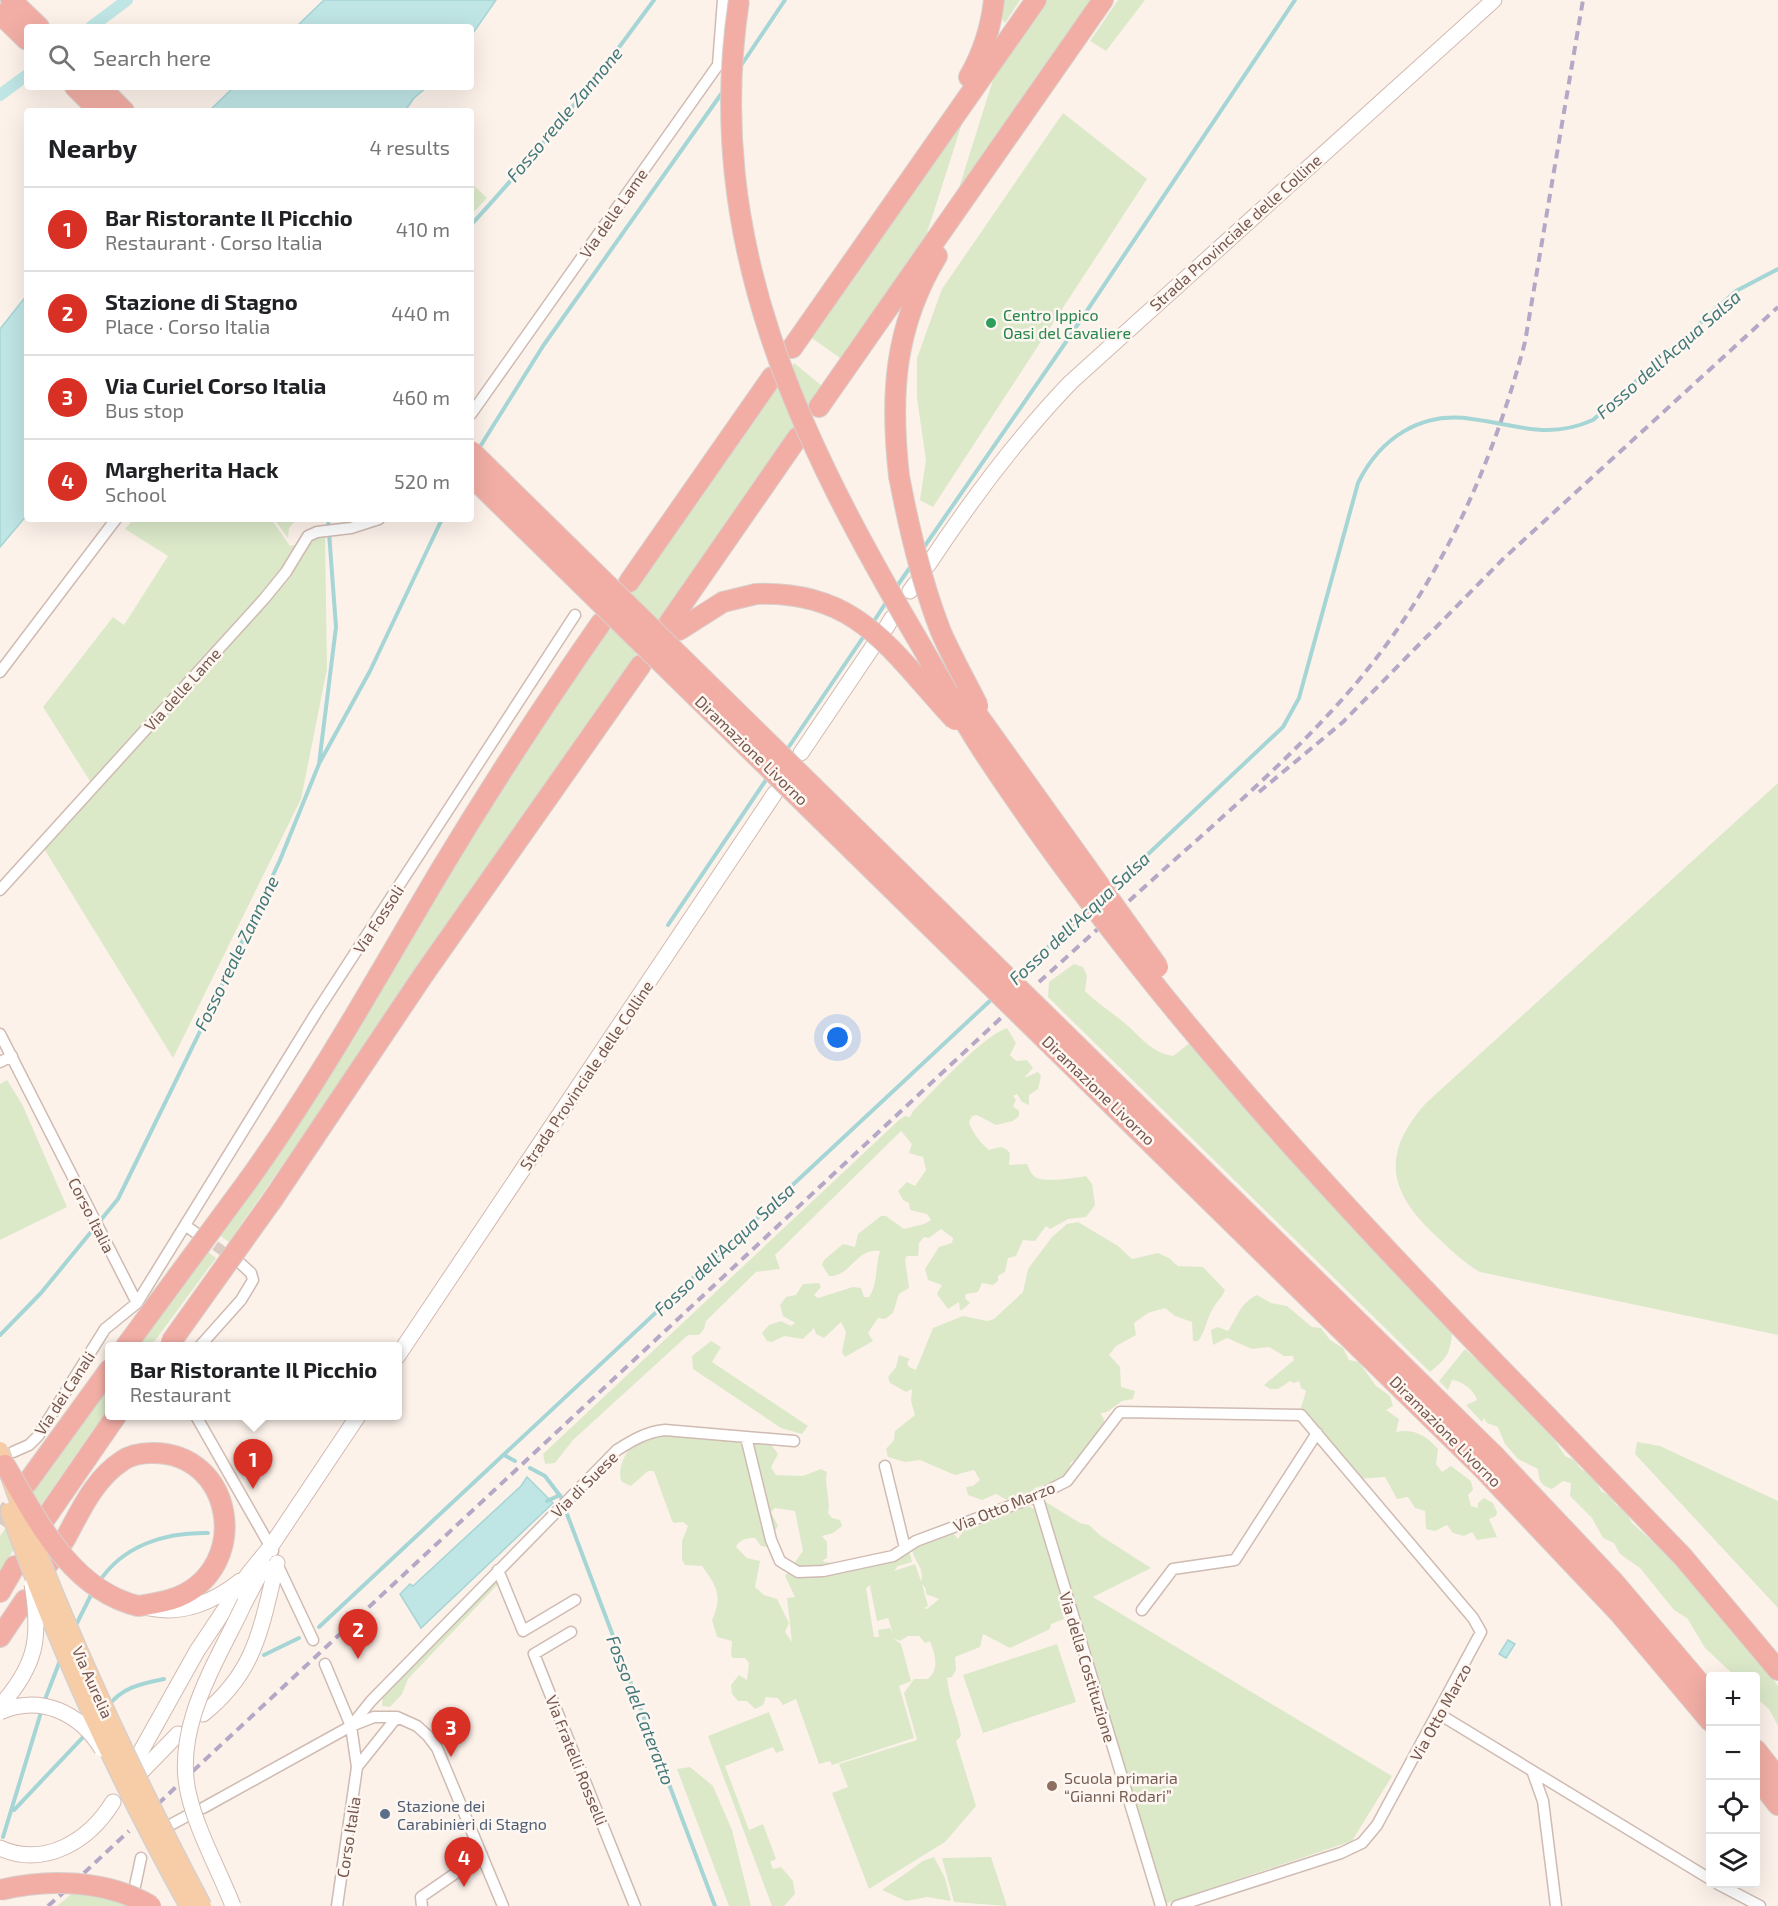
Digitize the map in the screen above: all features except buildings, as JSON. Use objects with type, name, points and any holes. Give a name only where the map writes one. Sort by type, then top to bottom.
[{"type":"highway","points":[[11,0],[36,24]]},
{"type":"highway","points":[[739,0],[733,66],[733,153],[746,250],[763,318],[796,407],[852,526],[988,743],[1092,903],[1248,1096],[1400,1266],[1692,1553],[1778,1656]]},
{"type":"highway","points":[[749,0],[743,38],[739,116],[743,176],[754,248],[771,315],[808,411],[851,504],[988,743]]},
{"type":"highway","points":[[915,171],[979,60],[990,24],[994,0]]},
{"type":"highway","points":[[792,348],[1036,0]]},
{"type":"highway","points":[[819,407],[1103,0]]},
{"type":"highway","points":[[0,14],[24,37]]},
{"type":"highway","points":[[78,90],[96,108]]},
{"type":"highway","points":[[103,90],[121,108]]},
{"type":"highway","points":[[972,188],[949,238],[925,279],[903,334],[894,399],[899,476],[913,543],[928,595],[988,743]]},
{"type":"highway","points":[[629,582],[772,377]]},
{"type":"highway","points":[[798,436],[674,627],[723,602],[756,594],[785,594],[814,599],[858,619],[988,743]]},
{"type":"highway","name":"Diramazione Livorno","points":[[474,454],[1489,1462],[1706,1716]]},
{"type":"highway","name":"Diramazione Livorno","points":[[474,479],[1614,1582],[1706,1690]]},
{"type":"highway","points":[[130,1342],[284,1131],[345,1034],[449,856],[601,623]]},
{"type":"highway","points":[[170,1342],[273,1199],[424,974],[641,665]]},
{"type":"highway","points":[[27,1483],[105,1376]]},
{"type":"highway","points":[[1546,1409],[1683,1557],[1778,1670]]},
{"type":"highway","points":[[45,1519],[113,1420]]},
{"type":"highway","points":[[6,1456],[45,1531],[80,1574],[95,1588],[112,1598],[138,1606],[177,1597],[191,1590],[217,1562],[225,1542],[225,1523],[220,1498],[205,1475],[179,1459],[160,1453],[146,1453],[124,1459],[98,1482],[64,1541]]},
{"type":"highway","points":[[0,1592],[21,1565]]},
{"type":"highway","points":[[0,1637],[25,1600]]},
{"type":"highway","points":[[1760,1755],[1778,1778]]},
{"type":"highway","points":[[1757,1780],[1778,1805]]},
{"type":"highway","points":[[0,1890],[42,1884],[91,1886],[114,1889],[151,1906]]},
{"type":"main road","name":"Strada Provinciale delle Colline","points":[[928,565],[973,497],[1019,436],[1071,382],[1494,0]]},
{"type":"main road","points":[[801,753],[876,642]]},
{"type":"main road","name":"Strada Provinciale delle Colline","points":[[402,1350],[775,793]]},
{"type":"main road","points":[[178,1734],[139,1765],[197,1651],[355,1420]]},
{"type":"main road","name":"Via Aurelia","points":[[6,1456],[27,1527],[118,1739],[202,1906]]},
{"type":"main road","name":"Via Aurelia","points":[[0,1485],[21,1565],[132,1803],[188,1906]]},
{"type":"main road","points":[[233,1906],[189,1796],[186,1741],[192,1716],[271,1546]]},
{"type":"main road","points":[[203,1714],[244,1672],[265,1621],[277,1563]]},
{"type":"main road","points":[[0,1706],[21,1681],[34,1654],[36,1611],[21,1565]]},
{"type":"main road","points":[[138,1606],[160,1611],[189,1608],[219,1595],[249,1573]]},
{"type":"main road","points":[[0,1712],[23,1706],[43,1706],[75,1718],[95,1739],[132,1803]]},
{"type":"main road","points":[[0,1848],[25,1855],[52,1853],[75,1842],[96,1824],[113,1802]]},
{"type":"street","name":"Via delle Lame","points":[[474,410],[718,65],[723,0]]},
{"type":"street","points":[[0,672],[114,522]]},
{"type":"street","name":"Via delle Lame","points":[[0,890],[264,599],[286,572],[308,536],[317,532],[351,528],[370,522]]},
{"type":"street","name":"Via Fossoli","points":[[186,1226],[202,1194],[316,1013],[575,615]]},
{"type":"street","name":"Corso Italia","points":[[0,1034],[136,1303]]},
{"type":"street","points":[[0,1062],[12,1056]]},
{"type":"street","points":[[136,1303],[186,1226],[196,1233]]},
{"type":"street","points":[[204,1342],[241,1300],[253,1280],[250,1273],[240,1263]]},
{"type":"street","name":"Via dei Canali","points":[[6,1456],[29,1445],[38,1436],[105,1329],[136,1303]]},
{"type":"street","name":"Via Otto Marzo","points":[[746,1437],[771,1540],[780,1561],[798,1572],[862,1564],[893,1556],[904,1548],[1037,1496],[1067,1481],[1119,1412],[1301,1415],[1479,1626],[1481,1632],[1478,1642],[1377,1825],[1362,1843],[1341,1853],[1177,1906]]},
{"type":"street","points":[[198,1420],[271,1546],[313,1640]]},
{"type":"street","name":"Via di Suese","points":[[351,1726],[371,1701],[617,1450],[641,1435],[665,1430],[794,1441]]},
{"type":"street","points":[[1142,1610],[1173,1569],[1235,1560],[1317,1433]]},
{"type":"street","points":[[885,1466],[904,1548]]},
{"type":"street","name":"Via della Costituzione","points":[[1037,1496],[1161,1906]]},
{"type":"street","points":[[498,1570],[523,1630],[574,1600]]},
{"type":"street","name":"Via Fratelli Rosselli","points":[[571,1632],[534,1654],[635,1906]]},
{"type":"street","name":"Corso Italia","points":[[324,1664],[351,1726],[357,1767],[337,1906]]},
{"type":"street","points":[[1439,1714],[1706,1877]]},
{"type":"street","points":[[203,1808],[351,1726],[374,1717],[397,1717],[417,1726],[437,1748],[503,1906]]},
{"type":"street","points":[[357,1767],[397,1717]]},
{"type":"street","points":[[1533,1773],[1543,1801],[1556,1906]]},
{"type":"street","points":[[1543,1801],[1554,1785]]},
{"type":"street","points":[[172,1824],[187,1816]]},
{"type":"street","points":[[422,1906],[421,1898],[482,1855]]},
{"type":"street","points":[[135,1886],[141,1858]]},
{"type":"street","points":[[1726,1888],[1760,1906]]},
{"type":"green space","points":[[1000,0],[1020,0],[1005,23],[999,15]]},
{"type":"green space","points":[[1044,0],[1092,0],[958,191],[997,67]]},
{"type":"green space","points":[[1118,0],[1145,0],[1106,51],[1090,41]]},
{"type":"green space","points":[[967,108],[925,239],[840,358],[809,336]]},
{"type":"green space","name":"Centro Ippico Oasi del Cavaliere","points":[[1063,113],[1147,179],[933,507],[920,500],[926,460],[917,398],[917,358],[942,289]]},
{"type":"green space","points":[[474,186],[487,198],[474,212]]},
{"type":"green space","points":[[794,363],[822,386],[229,1242],[216,1233],[544,716]]},
{"type":"green space","points":[[131,522],[273,522],[290,546],[325,536],[327,669],[301,799],[173,1058],[43,847],[95,789],[43,707],[113,617],[124,625],[168,556],[125,529]]},
{"type":"green space","points":[[276,522],[294,522],[289,528],[288,538]]},
{"type":"green space","points":[[1778,783],[1778,1335],[1480,1272],[1473,1268],[1450,1250],[1418,1218],[1399,1186],[1396,1170],[1397,1154],[1402,1138],[1412,1121],[1426,1103]]},
{"type":"green space","points":[[1074,964],[1083,967],[1087,976],[1085,991],[1157,1051],[1173,1056],[1191,1042],[1452,1333],[1447,1355],[1436,1367],[1430,1372],[1048,997],[1049,982]]},
{"type":"green space","points":[[1007,1028],[1016,1043],[1010,1055],[1016,1061],[1027,1060],[1033,1068],[1024,1078],[1038,1072],[1041,1076],[1038,1089],[1029,1095],[1029,1105],[1022,1102],[1017,1094],[1013,1096],[1016,1100],[1013,1106],[1019,1111],[1019,1116],[1013,1121],[996,1125],[977,1115],[972,1116],[969,1122],[977,1138],[989,1150],[1005,1148],[1010,1153],[1009,1165],[1027,1164],[1031,1173],[1039,1179],[1052,1180],[1086,1176],[1092,1184],[1095,1205],[1086,1217],[1068,1219],[1050,1229],[1046,1226],[1035,1241],[1023,1240],[1016,1256],[1008,1258],[1005,1272],[998,1276],[998,1281],[993,1285],[982,1283],[978,1292],[966,1294],[965,1298],[970,1303],[962,1310],[960,1310],[959,1302],[948,1309],[937,1294],[942,1285],[928,1280],[925,1269],[939,1247],[952,1243],[953,1238],[941,1229],[929,1238],[924,1237],[919,1243],[918,1256],[907,1256],[905,1259],[909,1288],[899,1294],[893,1313],[885,1319],[878,1318],[868,1333],[873,1341],[845,1357],[842,1352],[846,1332],[841,1322],[824,1338],[816,1334],[814,1328],[803,1339],[784,1336],[772,1342],[767,1341],[762,1333],[769,1325],[781,1321],[791,1326],[795,1323],[783,1316],[780,1305],[786,1297],[796,1295],[803,1284],[819,1283],[821,1287],[814,1295],[818,1298],[853,1287],[861,1288],[864,1297],[869,1297],[874,1286],[880,1251],[865,1253],[843,1272],[829,1276],[822,1265],[824,1260],[843,1244],[855,1247],[858,1234],[881,1216],[886,1216],[904,1229],[931,1220],[927,1214],[910,1210],[909,1203],[903,1200],[898,1191],[907,1182],[915,1186],[926,1170],[923,1157],[909,1153],[912,1144],[901,1131],[775,1255],[780,1269],[756,1272],[706,1321],[699,1335],[688,1335],[573,1440],[555,1463],[545,1464],[543,1454],[899,1120],[905,1116],[910,1117],[913,1111],[958,1065],[984,1042]]},
{"type":"green space","points":[[7,1080],[22,1104],[67,1207],[0,1240],[0,1084]]},
{"type":"green space","points":[[1078,1222],[1118,1246],[1132,1259],[1158,1253],[1169,1258],[1178,1266],[1203,1267],[1225,1290],[1212,1310],[1198,1341],[1193,1341],[1192,1322],[1175,1316],[1165,1308],[1148,1313],[1134,1323],[1136,1335],[1116,1346],[1109,1355],[1120,1367],[1121,1387],[1135,1391],[1133,1399],[1122,1401],[1107,1412],[1101,1413],[1107,1428],[1082,1457],[1070,1463],[1073,1474],[1035,1488],[1031,1493],[1009,1501],[996,1494],[982,1500],[968,1495],[966,1487],[973,1486],[980,1480],[974,1470],[955,1475],[920,1460],[905,1462],[888,1457],[886,1449],[894,1440],[895,1431],[915,1415],[911,1401],[912,1389],[906,1392],[890,1383],[888,1377],[896,1367],[899,1355],[910,1359],[907,1363],[909,1367],[916,1370],[933,1328],[963,1316],[987,1321],[994,1319],[1023,1292],[1028,1269],[1052,1237],[1067,1224]]},
{"type":"green space","points":[[204,1249],[216,1258],[154,1342],[137,1342]]},
{"type":"green space","points":[[1257,1295],[1271,1303],[1287,1306],[1312,1327],[1321,1328],[1330,1340],[1343,1348],[1349,1360],[1359,1362],[1376,1386],[1390,1396],[1393,1406],[1386,1410],[1399,1419],[1396,1432],[1409,1431],[1425,1437],[1438,1449],[1436,1464],[1442,1472],[1451,1466],[1471,1481],[1473,1490],[1468,1495],[1471,1506],[1478,1508],[1478,1503],[1484,1498],[1493,1503],[1497,1512],[1496,1516],[1489,1519],[1497,1537],[1477,1540],[1472,1532],[1464,1536],[1453,1533],[1447,1525],[1435,1531],[1426,1529],[1425,1511],[1415,1508],[1408,1497],[1397,1499],[1385,1477],[1357,1479],[1310,1424],[1312,1417],[1303,1413],[1301,1408],[1306,1391],[1301,1388],[1299,1381],[1294,1383],[1290,1381],[1278,1389],[1270,1389],[1264,1385],[1294,1360],[1293,1356],[1284,1356],[1269,1347],[1252,1349],[1227,1338],[1213,1345],[1211,1330],[1218,1327],[1228,1331],[1243,1306]]},
{"type":"green space","points":[[711,1341],[721,1347],[712,1362],[808,1426],[802,1434],[781,1428],[693,1369],[692,1356]]},
{"type":"green space","points":[[1465,1349],[1522,1400],[1545,1425],[1565,1456],[1574,1460],[1581,1469],[1594,1477],[1601,1491],[1625,1510],[1632,1523],[1670,1557],[1757,1657],[1778,1686],[1778,1726],[1769,1709],[1760,1701],[1760,1672],[1731,1672],[1705,1648],[1687,1618],[1674,1610],[1640,1568],[1620,1554],[1614,1543],[1603,1538],[1592,1518],[1570,1496],[1571,1483],[1563,1481],[1552,1489],[1545,1486],[1540,1480],[1538,1469],[1518,1459],[1505,1444],[1498,1427],[1487,1423],[1484,1418],[1482,1422],[1466,1405],[1477,1400],[1471,1390],[1464,1384],[1452,1380],[1448,1390],[1439,1381]]},
{"type":"green space","points":[[105,1386],[105,1413],[39,1508],[0,1572],[0,1536]]},
{"type":"green space","points":[[709,1429],[738,1442],[770,1443],[778,1454],[771,1467],[776,1475],[803,1476],[821,1469],[827,1472],[828,1513],[832,1518],[840,1520],[842,1526],[833,1533],[822,1536],[827,1542],[827,1558],[823,1560],[824,1562],[840,1564],[884,1552],[909,1550],[912,1562],[898,1566],[894,1571],[915,1564],[921,1581],[920,1568],[912,1548],[952,1532],[958,1539],[968,1524],[994,1513],[1004,1515],[1006,1511],[1031,1507],[1039,1513],[1064,1592],[1061,1607],[1064,1619],[1051,1624],[1050,1629],[1010,1648],[983,1634],[980,1647],[955,1657],[956,1670],[952,1677],[947,1678],[948,1686],[961,1736],[956,1741],[976,1806],[945,1842],[869,1889],[832,1793],[848,1787],[839,1764],[917,1740],[904,1693],[914,1679],[928,1679],[932,1675],[935,1656],[930,1641],[925,1643],[919,1636],[908,1636],[900,1641],[893,1638],[901,1644],[911,1681],[899,1686],[914,1738],[832,1765],[830,1761],[819,1764],[796,1699],[783,1705],[778,1698],[766,1697],[763,1705],[755,1709],[747,1701],[738,1701],[732,1694],[731,1685],[739,1675],[747,1680],[749,1663],[745,1658],[733,1658],[731,1655],[732,1641],[717,1637],[712,1620],[718,1598],[715,1586],[707,1573],[702,1566],[685,1565],[682,1560],[682,1541],[688,1526],[683,1522],[674,1523],[672,1521],[654,1471],[648,1471],[631,1486],[622,1482],[620,1477],[621,1466],[627,1454],[641,1441],[661,1435],[691,1438]],"holes":[[[775,1508],[795,1511],[803,1551],[785,1576],[795,1597],[787,1598],[792,1642],[785,1632],[789,1623],[777,1599],[764,1595],[755,1587],[760,1561],[747,1558],[736,1547],[741,1541],[755,1538],[761,1546],[767,1547],[769,1532],[774,1532],[778,1526],[771,1512]],[[874,1583],[870,1586],[877,1621],[888,1618],[893,1634],[890,1628],[878,1630],[879,1637],[874,1637],[866,1588]],[[922,1584],[926,1589],[926,1594],[939,1599],[927,1609],[924,1608],[928,1606]]]},
{"type":"green space","points":[[1637,1442],[1660,1446],[1778,1501],[1778,1608],[1635,1454]]},
{"type":"green space","points":[[1041,1499],[1080,1523],[1089,1525],[1101,1536],[1151,1568],[1093,1597],[1392,1776],[1352,1841],[1164,1904]]},
{"type":"green space","points":[[495,1580],[500,1582],[408,1679],[402,1694],[390,1707],[382,1706],[383,1695]]},
{"type":"green space","points":[[1057,1644],[1076,1702],[983,1733],[963,1675]]},
{"type":"green space","points":[[769,1712],[784,1750],[776,1753],[773,1747],[725,1766],[749,1830],[763,1824],[776,1859],[770,1862],[773,1869],[781,1867],[793,1881],[795,1894],[784,1906],[772,1906],[708,1736]]},
{"type":"green space","points":[[690,1767],[713,1786],[732,1830],[751,1906],[729,1906],[677,1769]]},
{"type":"green space","points":[[934,1857],[945,1878],[951,1901],[927,1897],[906,1901],[882,1890],[923,1861]]},
{"type":"green space","points":[[991,1857],[1007,1906],[954,1902],[942,1858]]},
{"type":"green space","points":[[74,1892],[94,1894],[131,1906],[57,1906]]},
{"type":"water","points":[[324,0],[496,0],[474,32],[474,24],[299,24]]},
{"type":"water","points":[[231,90],[423,90],[407,108],[212,108]]},
{"type":"water","points":[[24,299],[24,519],[0,547],[0,329]]},
{"type":"water","points":[[527,1477],[553,1503],[421,1628],[400,1594],[410,1584],[413,1586],[521,1486]]},
{"type":"water","points":[[1508,1640],[1515,1644],[1506,1658],[1499,1654]]},
{"type":"waterway","points":[[95,24],[127,0]]},
{"type":"waterway","name":"Fosso reale Zannone","points":[[474,222],[566,115],[654,0]]},
{"type":"waterway","points":[[742,64],[785,0]]},
{"type":"waterway","points":[[922,550],[1068,339],[1295,0]]},
{"type":"waterway","points":[[0,95],[24,77]]},
{"type":"waterway","points":[[478,450],[543,346],[724,90]]},
{"type":"waterway","name":"Fosso dell'Acqua Salsa","points":[[1111,889],[1283,727],[1299,698],[1358,483],[1367,467],[1390,441],[1404,431],[1436,419],[1472,419],[1547,430],[1577,426],[1593,420],[1736,291],[1778,269]]},
{"type":"waterway","name":"Fosso reale Zannone","points":[[0,1335],[41,1293],[118,1199],[209,1013],[280,860],[319,764],[336,627],[328,522]]},
{"type":"waterway","points":[[320,762],[370,671],[441,522]]},
{"type":"waterway","points":[[895,589],[911,566]]},
{"type":"waterway","points":[[872,624],[887,601]]},
{"type":"waterway","points":[[786,751],[866,633]]},
{"type":"waterway","points":[[668,925],[768,777]]},
{"type":"waterway","name":"Fosso dell'Acqua Salsa","points":[[1016,977],[1088,910]]},
{"type":"waterway","name":"Fosso dell'Acqua Salsa","points":[[319,1627],[993,998]]},
{"type":"waterway","name":"Fosso del Cateratto","points":[[504,1455],[515,1461]]},
{"type":"waterway","name":"Fosso del Cateratto","points":[[530,1468],[545,1476],[561,1497]]},
{"type":"waterway","points":[[547,1501],[560,1495]]},
{"type":"waterway","name":"Fosso del Cateratto","points":[[567,1514],[715,1906]]},
{"type":"waterway","points":[[99,1582],[120,1559],[147,1543],[177,1535],[208,1533]]},
{"type":"waterway","points":[[75,1627],[93,1591]]},
{"type":"waterway","name":"Fosso dell'Acqua Salsa","points":[[264,1655],[299,1638]]},
{"type":"waterway","points":[[44,1702],[61,1658]]},
{"type":"waterway","name":"Fosso dell'Acqua Salsa","points":[[108,1706],[126,1690],[164,1679]]},
{"type":"waterway","points":[[3,1837],[42,1709]]},
{"type":"waterway","name":"Fosso dell'Acqua Salsa","points":[[14,1810],[85,1735]]},
{"type":"tunnel","points":[[203,1237],[234,1259]]},
{"type":"tunnel","points":[[0,1524],[17,1498]]},
{"type":"railway","points":[[1129,901],[1268,775],[1346,695],[1407,615],[1456,529],[1495,437],[1525,342],[1583,0]]},
{"type":"railway","points":[[1259,792],[1343,722],[1503,559],[1778,307]]},
{"type":"railway","points":[[1039,982],[1100,927]]},
{"type":"railway","points":[[193,1771],[1002,1017]]},
{"type":"railway","points":[[158,1804],[177,1786]]},
{"type":"railway","points":[[84,1873],[129,1831]]},
{"type":"railway","points":[[48,1906],[64,1892]]},
{"type":"place","name":"Centro Ippico Oasi del Cavaliere","points":[[991,323]]},
{"type":"place","name":"Bar Ristorante Il Picchio","points":[[253,1489]]},
{"type":"place","name":"Stazione di Stagno","points":[[358,1659]]},
{"type":"place","name":"Via Curiel Corso Italia","points":[[451,1757]]},
{"type":"place","name":"Scuola primaria “Gianni Rodari”","points":[[1052,1786]]},
{"type":"place","name":"Stazione dei Carabinieri di Stagno","points":[[385,1814]]},
{"type":"place","name":"Margherita Hack","points":[[464,1887]]}]
